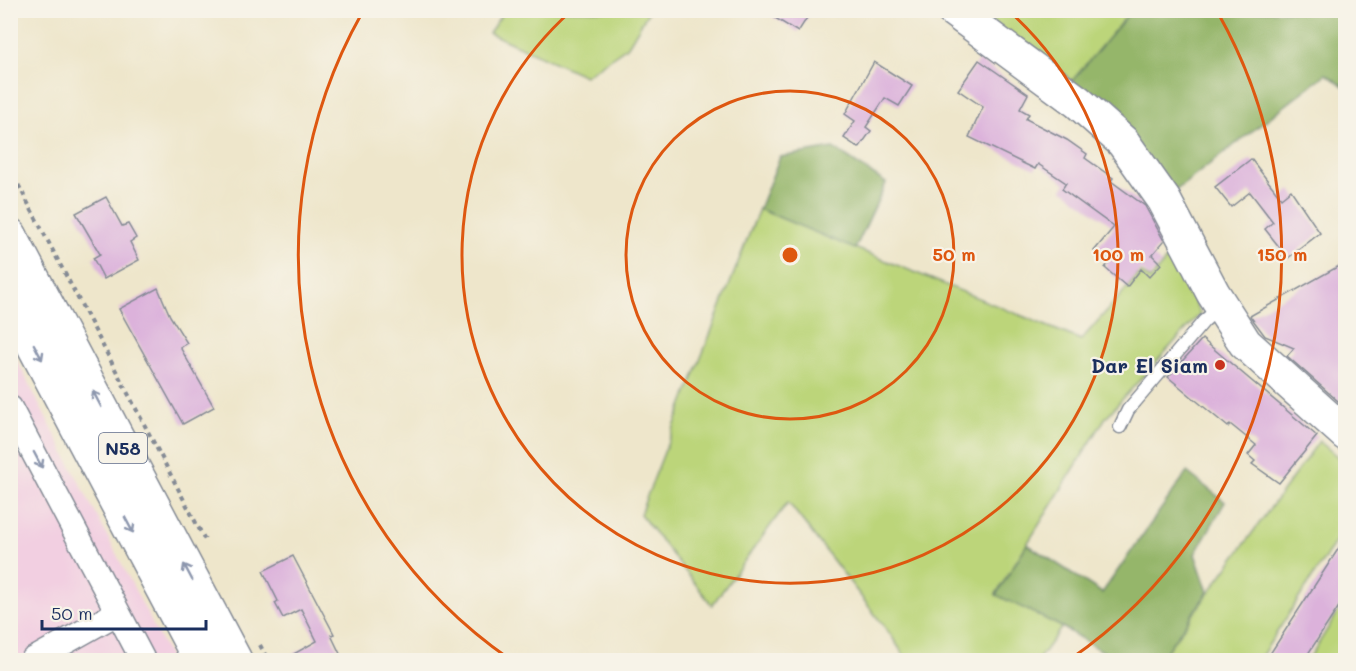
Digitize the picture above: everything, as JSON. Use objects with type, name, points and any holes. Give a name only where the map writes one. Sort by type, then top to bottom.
[{"type":"main road","points":[[953,10],[1078,102],[1123,142],[1164,200],[1221,306],[1245,343],[1346,434]]},
{"type":"main road","name":"N58","points":[[10,235],[246,650]]},
{"type":"main road","name":"N58","points":[[10,301],[200,660]]},
{"type":"street","points":[[10,408],[143,660]]},
{"type":"street","points":[[33,660],[117,613]]},
{"type":"lane","points":[[1120,427],[1128,410],[1204,321],[1221,306]]},
{"type":"path","points":[[10,169],[208,545]]},
{"type":"path","points":[[246,650],[268,660]]},
{"type":"shaded area","points":[[11,349],[171,660],[11,660]]},
{"type":"green space","points":[[504,11],[649,11],[628,46],[585,76],[489,33]]},
{"type":"green space","points":[[979,11],[1131,11],[1072,81]]},
{"type":"green space","points":[[1131,11],[1345,11],[1345,87],[1326,74],[1175,191],[1072,81]]},
{"type":"green space","points":[[833,148],[886,183],[855,249],[759,209],[780,157]]},
{"type":"green space","points":[[759,209],[1081,340],[1141,272],[1150,280],[1173,251],[1200,314],[1106,417],[996,594],[1062,627],[1038,660],[907,660],[890,634],[788,502],[712,605],[640,514]]},
{"type":"green space","points":[[1319,441],[1345,463],[1345,527],[1259,660],[1160,660]]},
{"type":"green space","points":[[1187,472],[1225,502],[1195,554],[1208,592],[1160,660],[1117,660],[1062,627],[996,595],[1027,544],[1102,593]]},
{"type":"green space","points":[[1345,601],[1345,660],[1308,660]]},
{"type":"building","points":[[762,10],[812,10],[798,32]]},
{"type":"building","points":[[979,60],[1028,94],[1020,109],[1029,114],[1026,119],[1067,140],[1087,154],[1085,158],[1113,178],[1111,181],[1145,206],[1164,241],[1152,255],[1161,264],[1149,277],[1141,269],[1127,287],[1105,268],[1108,264],[1094,251],[1114,227],[1062,189],[1066,183],[1038,164],[1035,169],[969,137],[983,107],[958,90]]},
{"type":"building","points":[[874,62],[912,86],[899,106],[885,98],[866,127],[871,131],[859,148],[844,138],[855,121],[845,114]]},
{"type":"building","points":[[1251,159],[1281,198],[1291,190],[1320,233],[1288,258],[1265,229],[1273,222],[1250,192],[1231,207],[1215,187]]},
{"type":"building","points":[[106,197],[122,226],[128,224],[136,238],[130,242],[139,260],[104,279],[93,258],[100,254],[76,213]]},
{"type":"building","points":[[1346,262],[1346,408],[1287,356],[1294,348],[1265,336],[1250,316]]},
{"type":"building","points":[[158,288],[170,316],[187,343],[180,347],[214,407],[183,424],[119,309]]},
{"type":"building","points":[[1202,339],[1317,436],[1279,483],[1252,464],[1255,461],[1248,455],[1256,445],[1230,424],[1228,427],[1168,377]]},
{"type":"building","points":[[1346,537],[1344,599],[1304,660],[1266,660]]},
{"type":"building","points":[[293,556],[334,634],[331,635],[343,660],[283,660],[317,641],[301,609],[283,618],[275,603],[278,601],[263,571]]},
{"type":"place","name":"Dar El Siam","points":[[1220,365]]}]
